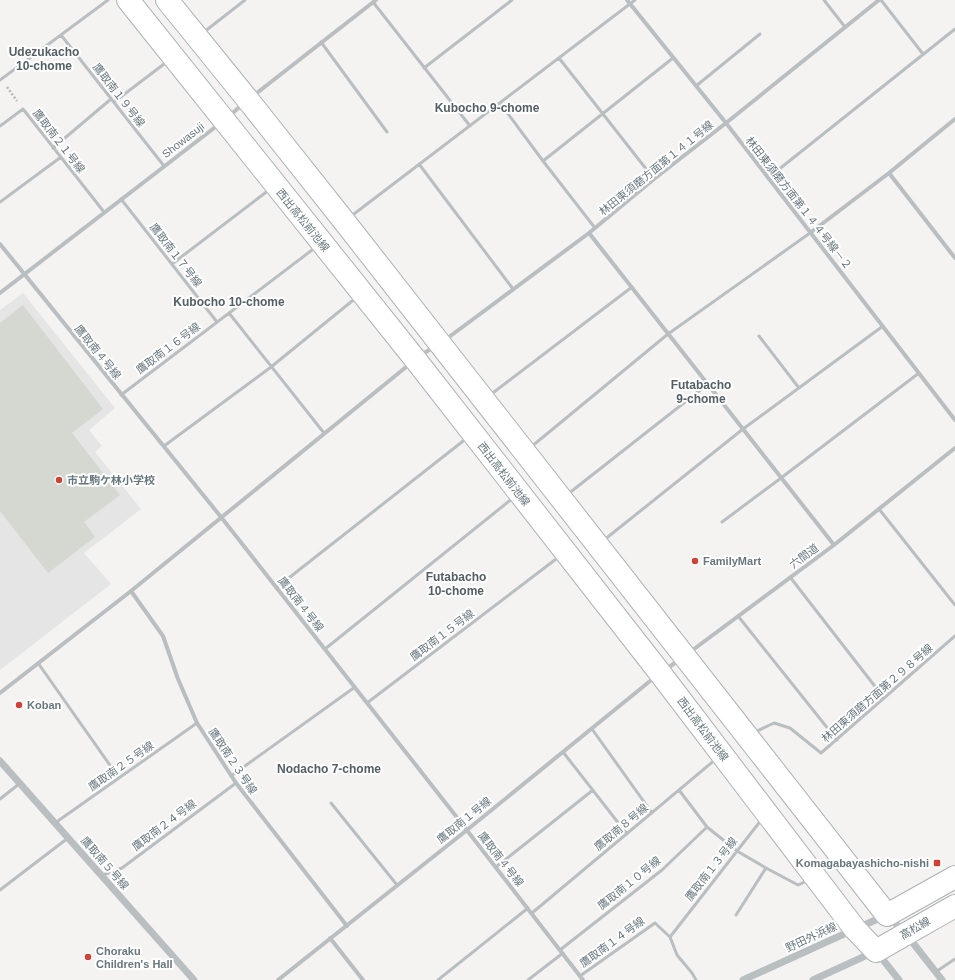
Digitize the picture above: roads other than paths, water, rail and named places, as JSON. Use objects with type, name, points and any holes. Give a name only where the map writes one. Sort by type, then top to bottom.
[{"type":"main road","name":"西出高松前池線","points":[[128,0],[415,359],[660,673],[855,929],[876,951]]},
{"type":"main road","points":[[167,0],[344,221],[888,915],[955,877]]},
{"type":"main road","name":"高松線","points":[[876,951],[955,906]]},
{"type":"street","name":"林田東須磨方面第１４４号線－２","points":[[626,0],[726,123],[955,420]]},
{"type":"street","name":"林田東須磨方面第１４１号線","points":[[0,693],[131,591],[415,359],[440,344],[589,233],[654,179],[880,0]]},
{"type":"street","name":"Showasuji","points":[[0,293],[224,120],[374,1]]},
{"type":"street","points":[[810,232],[889,173],[955,119]]},
{"type":"street","points":[[889,173],[955,258]]},
{"type":"street","points":[[589,233],[834,545]]},
{"type":"street","name":"鷹取南４号線","points":[[0,244],[221,517],[582,978]]},
{"type":"street","name":"六間道","points":[[660,673],[834,545],[955,448]]},
{"type":"street","name":"鷹取南２３号線","points":[[131,591],[163,636],[178,679],[197,723],[231,776],[347,926]]},
{"type":"street","name":"鷹取南１号線","points":[[278,980],[467,830],[660,673]]},
{"type":"street","name":"鷹取南５号線","points":[[0,761],[194,980]]},
{"type":"street","points":[[888,915],[906,934],[942,980]]},
{"type":"street","name":"野田外浜線","points":[[743,980],[888,915]]},
{"type":"street","points":[[330,938],[363,980]]},
{"type":"street","points":[[814,980],[876,951],[899,980]]},
{"type":"lane","points":[[1,80],[108,0]]},
{"type":"lane","points":[[197,37],[245,0]]},
{"type":"lane","points":[[424,68],[512,0]]},
{"type":"lane","points":[[344,221],[635,0]]},
{"type":"lane","points":[[824,0],[845,27]]},
{"type":"lane","points":[[880,0],[923,54]]},
{"type":"lane","points":[[374,1],[470,126]]},
{"type":"lane","points":[[768,178],[955,29]]},
{"type":"lane","points":[[696,86],[760,34]]},
{"type":"lane","name":"鷹取南１９号線","points":[[61,36],[164,166]]},
{"type":"lane","points":[[321,42],[387,132]]},
{"type":"lane","points":[[114,102],[174,57]]},
{"type":"lane","points":[[559,58],[654,179]]},
{"type":"lane","points":[[543,161],[673,58]]},
{"type":"lane","points":[[53,148],[111,99]]},
{"type":"lane","points":[[500,103],[595,228]]},
{"type":"lane","name":"鷹取南２１号線","points":[[0,126],[23,109],[104,212]]},
{"type":"lane","points":[[0,202],[61,157]]},
{"type":"lane","points":[[419,164],[513,289]]},
{"type":"lane","points":[[172,264],[276,185]]},
{"type":"lane","name":"鷹取南１７号線","points":[[121,199],[217,322]]},
{"type":"lane","points":[[525,452],[668,334],[810,232]]},
{"type":"lane","name":"鷹取南１６号線","points":[[121,395],[321,242]]},
{"type":"lane","points":[[484,400],[632,287]]},
{"type":"lane","points":[[164,446],[271,366],[362,293]]},
{"type":"lane","points":[[229,313],[324,433]]},
{"type":"lane","points":[[598,545],[743,429],[883,326]]},
{"type":"lane","points":[[759,336],[799,388]]},
{"type":"lane","points":[[722,522],[919,373]]},
{"type":"lane","points":[[562,499],[708,384]]},
{"type":"lane","points":[[276,588],[473,434]]},
{"type":"lane","points":[[324,649],[519,493]]},
{"type":"lane","points":[[879,508],[955,605]]},
{"type":"lane","name":"鷹取南１５号線","points":[[367,703],[566,552]]},
{"type":"lane","points":[[790,577],[884,698]]},
{"type":"lane","points":[[738,616],[837,740]]},
{"type":"lane","name":"林田東須磨方面第２９８号線","points":[[747,736],[774,723],[790,728],[822,753],[955,636]]},
{"type":"lane","points":[[38,663],[119,778]]},
{"type":"lane","points":[[231,776],[355,687]]},
{"type":"lane","name":"鷹取南２５号線","points":[[55,823],[197,723]]},
{"type":"lane","points":[[592,729],[652,812]]},
{"type":"lane","points":[[563,752],[626,834]]},
{"type":"lane","name":"鷹取南８号線","points":[[532,913],[722,754]]},
{"type":"lane","name":"鷹取南２４号線","points":[[101,876],[122,868],[236,783]]},
{"type":"lane","points":[[0,799],[20,784]]},
{"type":"lane","points":[[496,867],[593,790]]},
{"type":"lane","points":[[679,790],[706,827],[737,851],[798,885],[816,878]]},
{"type":"lane","points":[[331,803],[397,885]]},
{"type":"lane","name":"鷹取南１３号線","points":[[670,937],[767,813]]},
{"type":"lane","name":"鷹取南１０号線","points":[[528,980],[561,951],[662,870],[706,827]]},
{"type":"lane","points":[[0,890],[68,838]]},
{"type":"lane","points":[[736,915],[766,868]]},
{"type":"lane","points":[[438,980],[528,908]]},
{"type":"lane","name":"鷹取南１４号線","points":[[582,978],[655,923],[670,937]]},
{"type":"lane","points":[[670,937],[677,955],[696,980]]},
{"type":"lane","points":[[936,972],[955,959]]},
{"type":"place","name":"市立駒ケ林小学校","points":[[59,480]]},
{"type":"place","name":"FamilyMart","points":[[695,561]]},
{"type":"place","name":"Koban","points":[[19,705]]},
{"type":"place","name":"Komagabayashicho-nishi","points":[[937,863]]},
{"type":"place","name":"Choraku Children's Hall","points":[[88,957]]},
{"type":"district","name":"Udezukacho 10-chome","points":[[44,59]]},
{"type":"district","name":"Kubocho 9-chome","points":[[487,108]]},
{"type":"district","name":"Kubocho 10-chome","points":[[229,302]]},
{"type":"district","name":"Futabacho 9-chome","points":[[701,392]]},
{"type":"district","name":"Futabacho 10-chome","points":[[456,584]]},
{"type":"district","name":"Nodacho 7-chome","points":[[329,769]]}]
